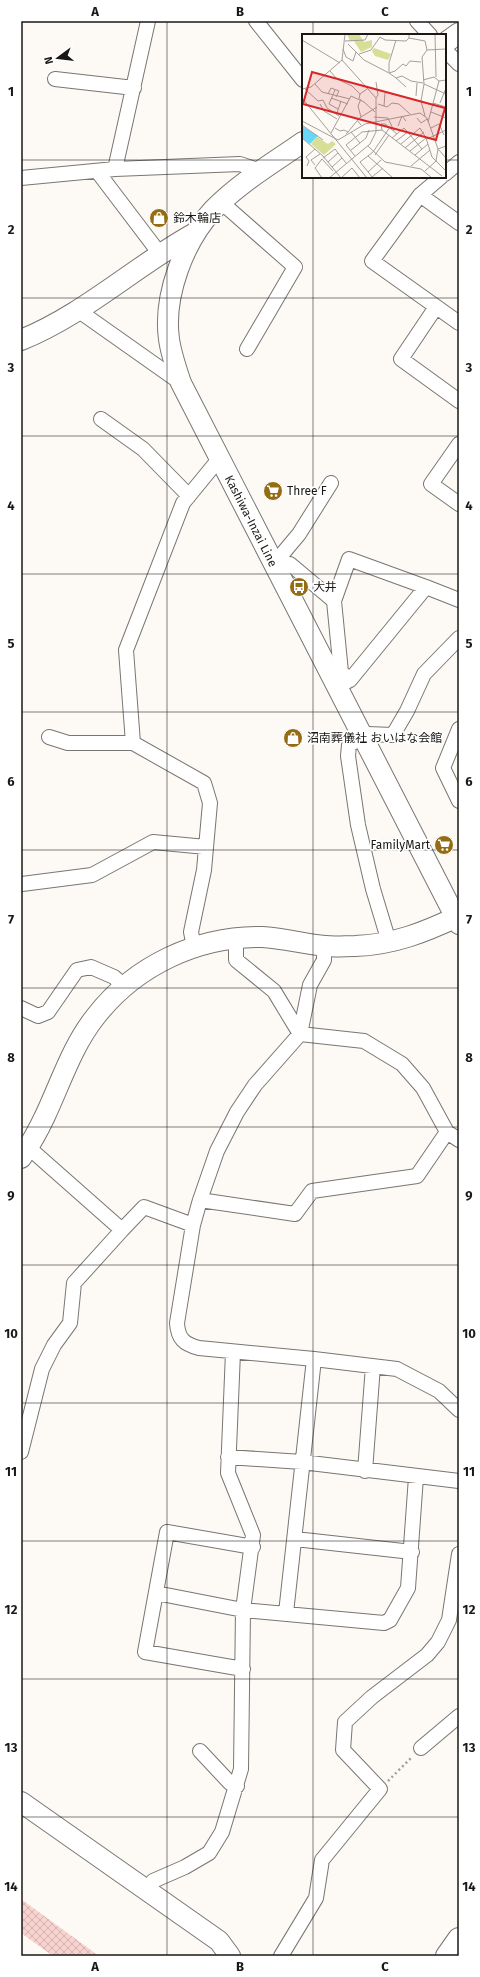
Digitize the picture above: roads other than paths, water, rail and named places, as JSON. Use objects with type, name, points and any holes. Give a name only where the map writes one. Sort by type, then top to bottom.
[{"type":"highway","points":[[447,1956],[459,1939]]},
{"type":"street","points":[[115,169],[148,21]]},
{"type":"street","points":[[256,21],[302,79]]},
{"type":"street","points":[[417,21],[429,34]]},
{"type":"street","points":[[446,42],[459,34]]},
{"type":"street","points":[[446,51],[459,64]]},
{"type":"street","points":[[55,79],[134,88]]},
{"type":"street","name":"Kashiwa-Inzai Line","points":[[302,143],[260,171],[221,202],[194,233],[177,273],[168,317],[169,337],[181,383],[273,565],[343,684],[362,738],[458,919]]},
{"type":"street","points":[[446,173],[459,162]]},
{"type":"street","points":[[21,178],[115,169],[240,164],[260,171]]},
{"type":"street","points":[[97,171],[160,254]]},
{"type":"street","points":[[440,178],[420,195],[372,261],[459,323]]},
{"type":"street","points":[[420,195],[459,223]]},
{"type":"street","points":[[221,202],[295,267],[247,349]]},
{"type":"street","points":[[21,340],[79,310],[160,254],[194,233]]},
{"type":"street","points":[[436,307],[401,359],[459,401]]},
{"type":"street","points":[[79,310],[181,383]]},
{"type":"street","points":[[101,419],[143,449],[189,496]]},
{"type":"street","points":[[459,444],[431,484],[459,504]]},
{"type":"street","points":[[133,743],[126,650],[183,503],[219,459]]},
{"type":"street","points":[[273,565],[299,534],[331,483]]},
{"type":"street","points":[[343,684],[334,601],[349,559],[459,600]]},
{"type":"street","points":[[273,565],[290,564],[334,601]]},
{"type":"street","points":[[343,684],[426,587]]},
{"type":"street","points":[[389,942],[373,889],[358,825],[348,756],[349,745],[367,734],[393,735],[407,711],[424,674],[459,638]]},
{"type":"street","points":[[459,729],[443,768],[459,801]]},
{"type":"street","points":[[49,737],[68,743],[133,743],[204,783],[210,803],[204,870],[191,932],[194,947]]},
{"type":"street","points":[[22,884],[92,875],[153,842],[206,847]]},
{"type":"street","points":[[122,1230],[25,1152],[44,1117],[70,1056],[78,1042],[95,1016],[124,986],[154,965],[171,956],[194,947],[219,940],[236,938],[277,938],[324,946],[356,946],[389,942],[413,936],[458,919]]},
{"type":"street","points":[[236,938],[236,960],[274,991],[300,1034]]},
{"type":"street","points":[[324,946],[324,960],[310,985],[300,1034],[268,1068],[237,1112],[217,1151],[193,1225],[177,1323],[178,1333],[189,1345],[232,1352],[314,1359],[397,1370],[438,1391],[459,1410]]},
{"type":"street","points":[[21,1008],[38,1016],[48,1012],[77,970],[91,967],[114,977],[124,986]]},
{"type":"street","points":[[300,1034],[364,1041],[402,1064],[423,1088],[447,1132],[459,1140]]},
{"type":"street","points":[[200,1200],[295,1214],[312,1190],[417,1176],[447,1132]]},
{"type":"street","points":[[21,1452],[42,1369],[54,1346],[70,1323],[74,1283],[144,1207],[193,1225]]},
{"type":"street","points":[[147,1890],[153,1881],[186,1867],[209,1853],[222,1832],[241,1769],[243,1610],[253,1535],[228,1474],[232,1352]]},
{"type":"street","points":[[286,1613],[314,1359]]},
{"type":"street","points":[[365,1471],[373,1366]]},
{"type":"street","points":[[228,1457],[302,1462],[365,1471],[459,1481]]},
{"type":"street","points":[[156,1593],[243,1610],[384,1623],[390,1620],[408,1588],[412,1552],[416,1477]]},
{"type":"street","points":[[243,1670],[145,1652],[166,1532],[252,1546]]},
{"type":"street","points":[[295,1539],[412,1552]]},
{"type":"street","points":[[281,1956],[316,1898],[322,1860],[380,1789],[343,1750],[345,1722],[372,1697],[426,1655],[438,1642],[449,1620],[456,1591],[459,1554]]},
{"type":"street","points":[[421,1748],[459,1716]]},
{"type":"street","points":[[200,1751],[230,1783],[237,1786]]},
{"type":"street","points":[[21,1802],[219,1941],[230,1956]]},
{"type":"place","name":"鈴木輪店","points":[[159,218]]},
{"type":"place","name":"Three F","points":[[273,491]]},
{"type":"place","name":"大井","points":[[299,587]]},
{"type":"place","name":"沼南葬儀社 おいはな会館","points":[[293,738]]},
{"type":"place","name":"FamilyMart","points":[[444,845]]}]
